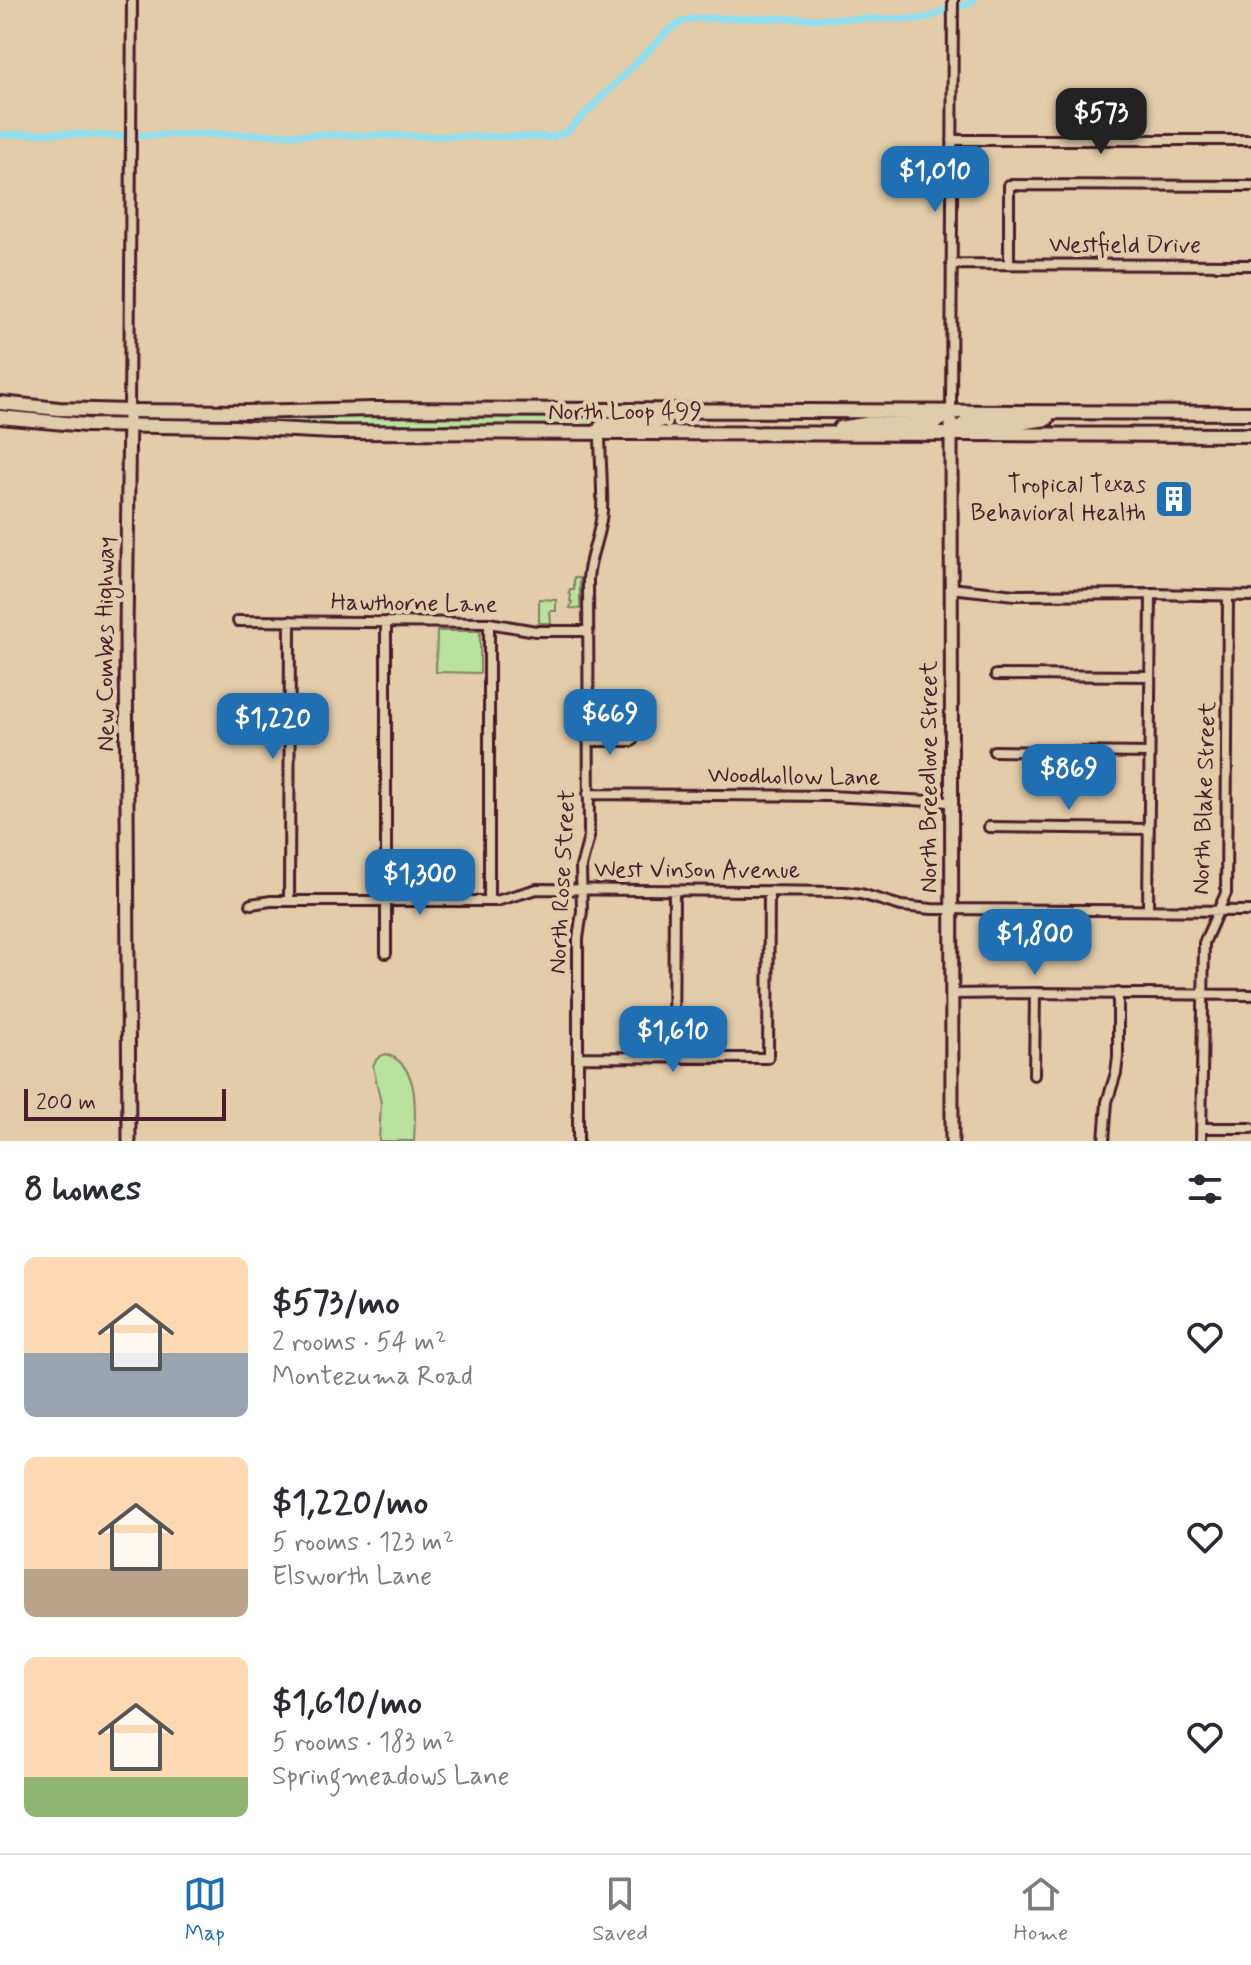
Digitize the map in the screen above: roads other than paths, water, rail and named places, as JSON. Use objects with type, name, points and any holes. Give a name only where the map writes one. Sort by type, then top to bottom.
[{"type":"main road","name":"North Loop 499","points":[[0,403],[59,409],[247,412],[388,409],[1251,413]]},
{"type":"main road","points":[[600,434],[603,424],[660,421],[677,412]]},
{"type":"main road","points":[[814,434],[877,422],[935,423],[951,413]]},
{"type":"main road","points":[[951,434],[965,423],[1019,423],[1082,413]]},
{"type":"main road","name":"North Loop 499","points":[[0,417],[59,424],[333,432],[1251,435]]},
{"type":"street","name":"New Combes Highway","points":[[129,1141],[126,633],[132,0]]},
{"type":"street","points":[[951,413],[953,2]]},
{"type":"street","points":[[952,140],[1251,140]]},
{"type":"street","points":[[1009,264],[1009,185],[1251,186]]},
{"type":"street","name":"Westfield Drive","points":[[951,264],[1251,265]]},
{"type":"street","name":"North Breedlove Street","points":[[951,413],[952,1141]]},
{"type":"street","name":"North Rose Street","points":[[578,1141],[578,939],[583,890],[581,867],[589,837],[589,566],[602,511],[600,434]]},
{"type":"street","points":[[950,588],[1015,595],[1251,596]]},
{"type":"street","points":[[1148,910],[1151,594]]},
{"type":"street","name":"North Blake Street","points":[[1201,1141],[1204,943],[1226,893],[1227,875],[1228,596]]},
{"type":"street","name":"Hawthorne Lane","points":[[238,621],[489,623],[536,631],[588,631]]},
{"type":"street","points":[[289,901],[290,621]]},
{"type":"street","points":[[386,623],[386,953]]},
{"type":"street","points":[[489,623],[489,901]]},
{"type":"street","points":[[996,675],[1149,676]]},
{"type":"street","points":[[588,741],[632,741]]},
{"type":"street","points":[[994,751],[1149,753]]},
{"type":"street","name":"Woodhollow Lane","points":[[588,794],[842,796],[951,802]]},
{"type":"street","points":[[989,827],[1148,829]]},
{"type":"street","name":"West Vinson Avenue","points":[[251,904],[260,901],[496,901],[537,889],[844,892],[909,908],[1251,911]]},
{"type":"street","points":[[673,1058],[674,891]]},
{"type":"street","points":[[578,1057],[768,1058],[769,891]]},
{"type":"street","points":[[1034,1075],[1035,993]]},
{"type":"street","points":[[1104,1141],[1106,1110],[1118,1057],[1118,993]]},
{"type":"street","points":[[952,994],[1251,995]]},
{"type":"street","points":[[1201,1128],[1251,1128]]},
{"type":"waterway","points":[[0,135],[553,137],[568,131],[668,31],[683,21],[698,18],[923,19],[974,0]]},
{"type":"place","name":"Tropical Texas Behavioral Health","points":[[1174,499]]}]
